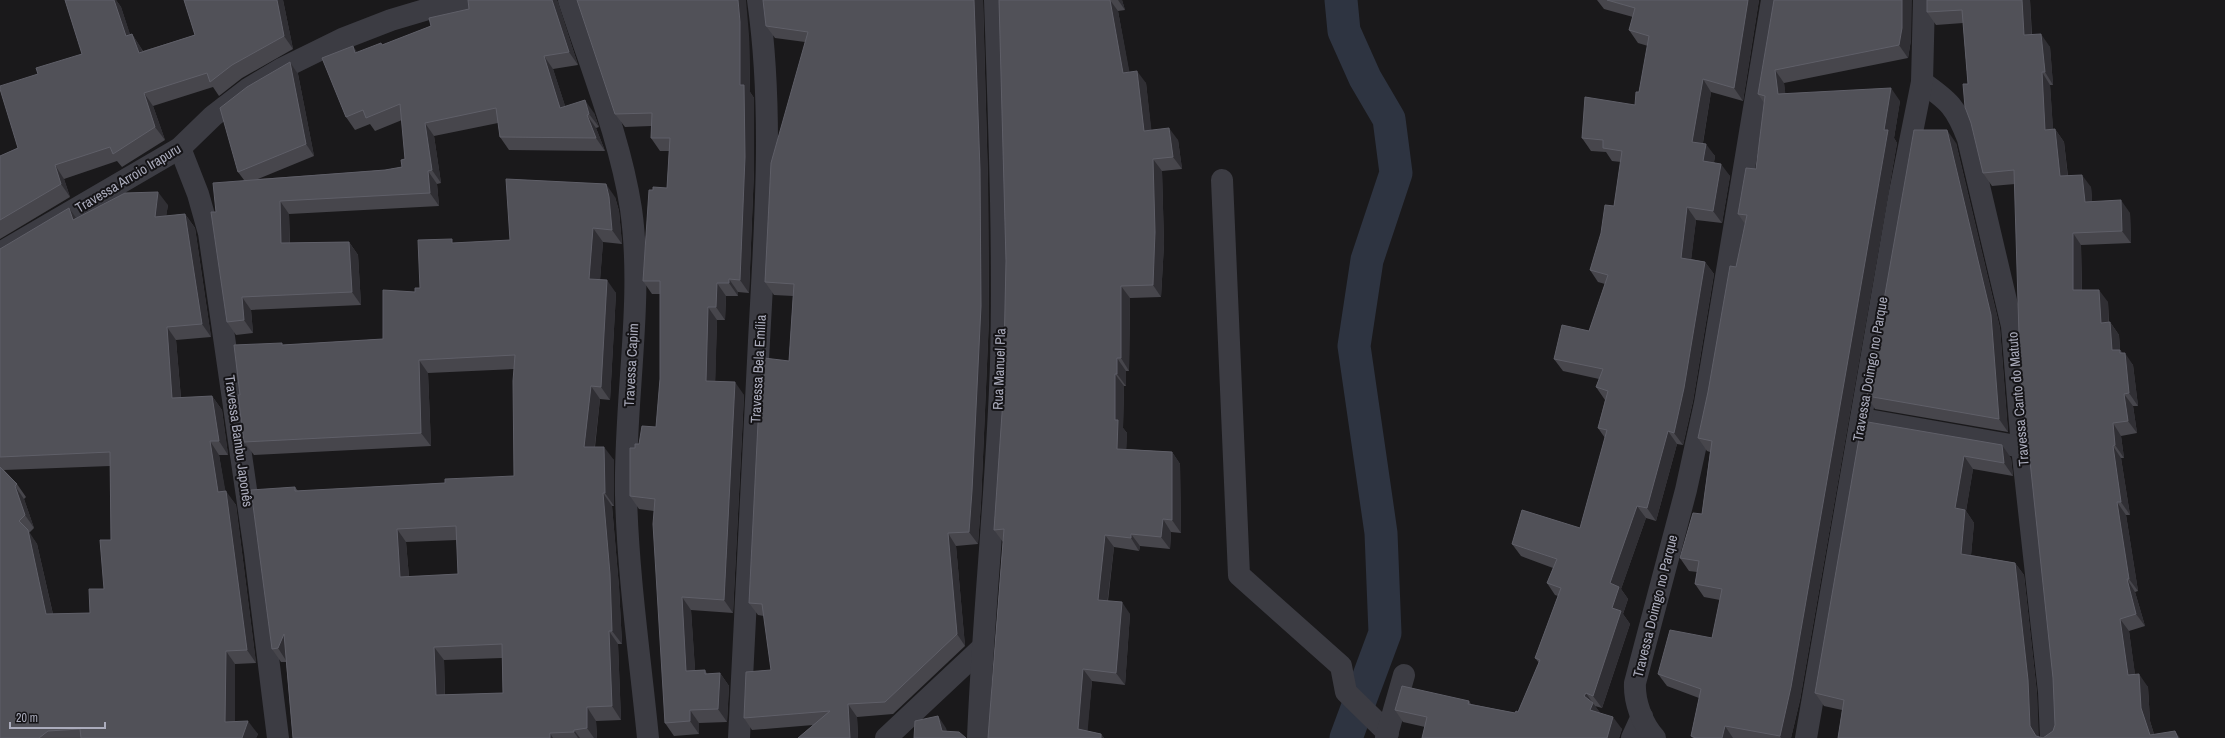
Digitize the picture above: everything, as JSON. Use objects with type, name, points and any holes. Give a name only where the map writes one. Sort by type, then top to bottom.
[{"type":"street","name":"Travessa Arroio Irapuru","points":[[0,253],[180,148],[219,111],[248,89],[283,68],[342,39],[390,20],[445,4],[467,0]]},
{"type":"street","name":"Travessa Capim","points":[[569,0],[623,168],[631,216],[634,245],[634,313],[626,494],[648,738]]},
{"type":"street","name":"Travessa Bela Emília","points":[[739,738],[763,256],[767,108],[764,41],[758,0]]},
{"type":"street","name":"Rua Manuel Pla","points":[[978,738],[982,648],[995,484],[1001,363],[1000,141],[995,0]]},
{"type":"street","name":"Travessa Doimgo no Parque","points":[[1655,738],[1649,732],[1642,716],[1634,692],[1635,683],[1686,490],[1705,403],[1772,0]]},
{"type":"street","name":"Travessa Doimgo no Parque","points":[[1806,738],[1899,197],[1922,82],[1924,0]]},
{"type":"street","name":"Travessa Canto do Matuto","points":[[1922,82],[1947,100],[1956,112],[1968,139],[2012,326],[2022,447],[2049,692],[2051,738]]},
{"type":"street","name":"Travessa Bambu Japonês","points":[[180,148],[198,194],[209,233],[254,552],[278,738]]},
{"type":"street","points":[[1222,180],[1239,575],[1340,666],[1346,692],[1386,733],[1404,675]]},
{"type":"street","points":[[1862,418],[2022,447]]},
{"type":"street","points":[[886,738],[982,648]]},
{"type":"street","points":[[1632,738],[1642,716]]},
{"type":"building","points":[[65,0],[114,0],[126,36],[132,34],[139,53],[195,35],[184,0],[277,0],[284,36],[232,65],[210,82],[207,73],[144,93],[155,127],[113,154],[110,147],[55,165],[61,184],[0,220],[0,156],[18,148],[0,86],[38,74],[36,68],[82,54]]},
{"type":"building","points":[[468,0],[552,0],[569,52],[544,56],[560,108],[585,100],[589,114],[587,115],[596,138],[500,137],[496,108],[425,123],[432,170],[428,171],[430,193],[280,201],[281,243],[349,242],[352,292],[242,297],[244,320],[227,322],[211,212],[216,212],[213,183],[385,170],[402,167],[401,160],[405,159],[400,104],[366,118],[363,110],[346,117],[322,58],[353,46],[355,53],[381,43],[382,45],[431,26],[429,18],[469,9]]},
{"type":"building","points":[[577,0],[738,0],[740,22],[740,85],[744,85],[745,157],[740,280],[729,279],[729,283],[717,283],[716,307],[708,307],[706,381],[735,382],[724,600],[682,597],[686,671],[705,670],[705,674],[720,673],[718,709],[690,710],[690,721],[665,723],[653,524],[655,499],[630,496],[630,448],[635,448],[635,444],[639,444],[642,426],[656,427],[660,379],[660,281],[643,281],[649,190],[653,190],[653,187],[667,188],[670,138],[651,138],[652,113],[615,114]]},
{"type":"building","points":[[763,0],[974,0],[980,170],[981,306],[969,532],[948,533],[957,634],[885,702],[848,704],[850,738],[798,738],[830,711],[744,718],[746,672],[771,670],[762,604],[749,603],[760,383],[764,358],[789,361],[794,284],[765,282],[771,163],[808,32],[766,26]]},
{"type":"building","points":[[999,0],[1110,0],[1123,73],[1137,71],[1144,131],[1169,128],[1173,157],[1153,159],[1155,232],[1153,285],[1121,286],[1121,358],[1117,358],[1117,374],[1115,374],[1115,420],[1118,420],[1117,449],[1172,452],[1172,520],[1163,519],[1161,537],[1131,534],[1131,538],[1105,535],[1098,600],[1122,602],[1116,673],[1083,669],[1078,729],[1101,734],[1101,738],[988,738],[1004,529],[994,530],[1003,399],[1006,261]]},
{"type":"building","points":[[1607,0],[1748,0],[1734,88],[1703,79],[1692,142],[1706,144],[1703,161],[1721,164],[1713,211],[1687,207],[1681,258],[1705,262],[1684,388],[1674,433],[1668,431],[1647,508],[1637,506],[1610,583],[1619,587],[1612,608],[1621,611],[1593,696],[1586,693],[1584,696],[1593,703],[1590,710],[1613,717],[1607,738],[1422,738],[1427,717],[1395,710],[1402,686],[1469,701],[1468,704],[1515,713],[1516,711],[1518,712],[1540,660],[1535,658],[1561,588],[1547,583],[1557,559],[1512,544],[1522,510],[1580,528],[1607,430],[1598,428],[1608,391],[1596,387],[1603,369],[1554,359],[1562,325],[1589,331],[1608,275],[1590,270],[1601,233],[1605,205],[1614,206],[1622,151],[1603,148],[1603,140],[1582,138],[1585,97],[1635,105],[1636,92],[1639,92],[1649,36],[1629,30],[1635,8]]},
{"type":"building","points":[[1774,0],[1902,0],[1902,28],[1899,45],[1775,70],[1778,94],[1891,88],[1884,130],[1888,130],[1791,687],[1780,736],[1725,726],[1722,738],[1696,738],[1691,736],[1701,689],[1658,674],[1670,630],[1712,638],[1722,589],[1695,584],[1699,561],[1680,558],[1693,513],[1702,514],[1712,441],[1698,438],[1708,392],[1730,266],[1736,267],[1747,215],[1738,214],[1746,168],[1756,169],[1765,96],[1758,94]]},
{"type":"building","points":[[1927,0],[2022,0],[2024,35],[2041,34],[2045,72],[2042,72],[2045,130],[2055,129],[2060,176],[2082,175],[2085,202],[2121,200],[2122,231],[2073,233],[2073,290],[2099,290],[2101,323],[2110,322],[2112,350],[2120,350],[2120,353],[2125,353],[2129,393],[2124,394],[2128,421],[2113,423],[2115,445],[2113,446],[2121,502],[2117,502],[2129,579],[2127,579],[2136,614],[2120,619],[2128,675],[2139,674],[2141,708],[2150,735],[2175,731],[2178,738],[2043,738],[2053,731],[2055,725],[2053,678],[2020,367],[2014,170],[1983,173],[1971,123],[1965,107],[1963,84],[1968,84],[1962,10],[1927,12]]},
{"type":"building","points":[[290,62],[306,144],[238,172],[220,108],[247,87]]},
{"type":"building","points":[[1914,130],[1947,130],[1991,315],[1999,419],[1867,396]]},
{"type":"building","points":[[506,179],[606,184],[609,197],[612,230],[593,228],[589,279],[607,280],[601,387],[591,386],[584,447],[604,447],[605,493],[603,493],[610,574],[612,631],[609,631],[612,706],[587,707],[587,728],[574,730],[574,732],[550,733],[550,738],[293,738],[284,634],[278,648],[272,649],[251,490],[295,487],[295,491],[445,483],[445,479],[514,476],[513,381],[515,355],[419,360],[421,433],[244,442],[234,345],[282,343],[282,345],[383,339],[383,290],[415,292],[415,288],[420,288],[418,240],[452,239],[452,243],[510,240]],"holes":[[[456,526],[458,574],[400,577],[397,529]],[[502,644],[503,693],[436,695],[434,647]]]},
{"type":"building","points":[[158,192],[155,217],[185,214],[202,324],[167,327],[172,398],[212,396],[219,441],[210,441],[218,492],[226,491],[247,650],[226,651],[225,722],[248,721],[242,738],[81,738],[80,729],[48,731],[39,738],[0,738],[0,467],[17,484],[15,486],[25,515],[19,521],[28,530],[46,614],[90,613],[89,589],[104,589],[100,540],[111,540],[110,452],[0,457],[0,249],[69,208],[73,220],[125,193]]},
{"type":"building","points":[[1862,421],[2002,445],[2004,463],[1964,456],[1955,508],[1965,510],[1961,554],[2015,563],[2028,680],[2030,726],[2036,736],[2043,738],[1838,738],[1844,700],[1815,693]]},
{"type":"building","points":[[938,716],[942,731],[959,732],[966,738],[914,738],[915,721]]},
{"type":"waterway","points":[[1341,0],[1344,31],[1365,78],[1389,119],[1396,173],[1367,260],[1354,346],[1381,533],[1385,633],[1346,738]]}]
